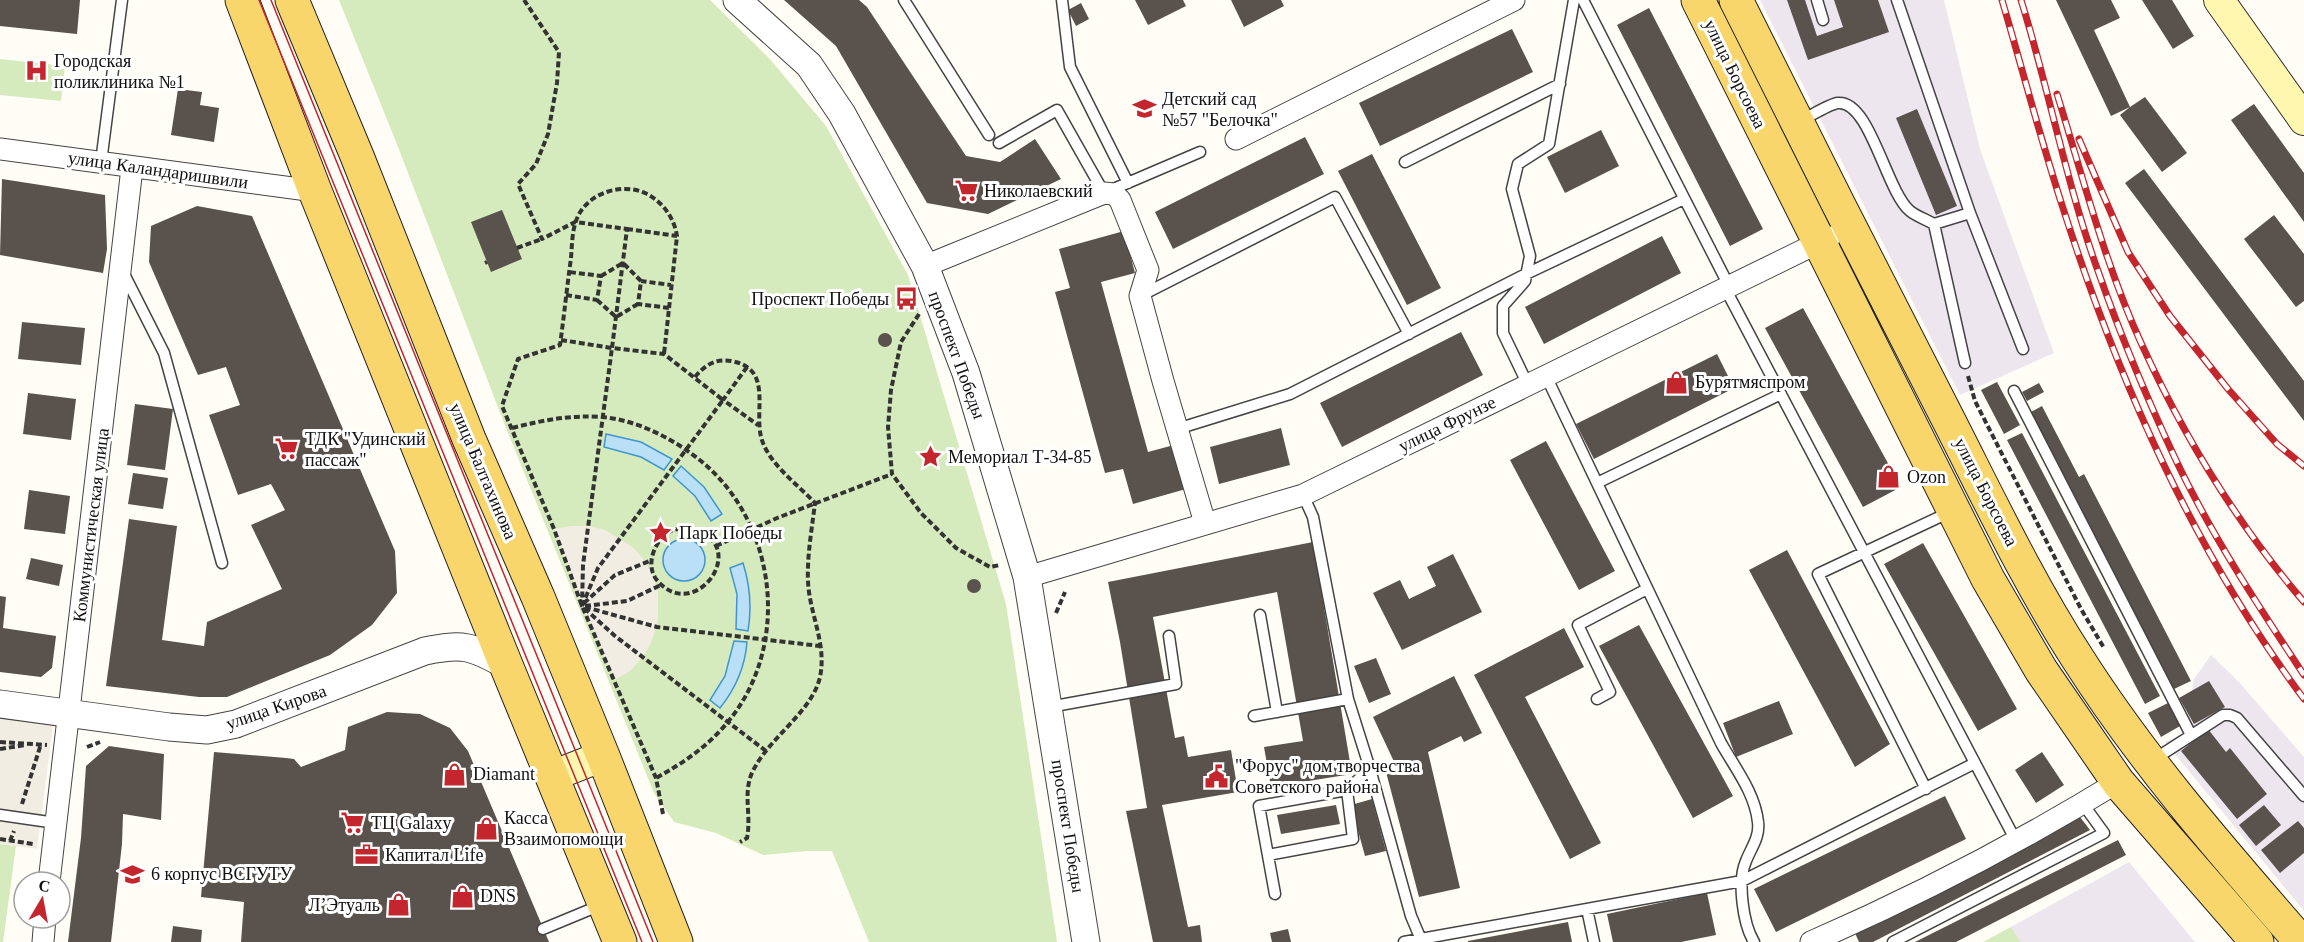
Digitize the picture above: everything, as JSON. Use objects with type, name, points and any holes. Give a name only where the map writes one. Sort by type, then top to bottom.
[{"type":"main road","points":[[242,0],[315,191],[620,942]]},
{"type":"main road","name":"улица Балтахинова","points":[[292,0],[357,156],[469,439],[538,597],[603,756],[676,942]]},
{"type":"main road","name":"улица Борсоева","points":[[1698,0],[1953,511],[1988,579],[2041,670],[2118,782],[2257,942]]},
{"type":"main road","name":"улица Борсоева","points":[[1736,0],[1849,227],[2023,565],[2076,657],[2116,717],[2212,840],[2301,942]]},
{"type":"main road","points":[[2219,0],[2304,120]]},
{"type":"main road","points":[[552,776],[603,756]]},
{"type":"street","name":"проспект Победы","points":[[737,0],[809,65],[842,114],[925,266],[966,373],[1027,578],[1086,942]]},
{"type":"street","points":[[1236,139],[1514,0]]},
{"type":"street","name":"улица Каландаришвили","points":[[0,149],[315,191]]},
{"type":"street","name":"Коммунистическая улица","points":[[50,870],[132,168]]},
{"type":"street","points":[[925,266],[1104,193],[1114,194],[1120,201],[1148,270],[1140,296],[1205,523]]},
{"type":"street","name":"улица Фрунзе","points":[[1027,578],[1303,495],[1849,227]]},
{"type":"street","name":"улица Кирова","points":[[0,704],[169,727],[207,729],[247,720],[424,651],[448,646],[473,648],[506,665]]},
{"type":"street","points":[[1811,942],[1883,911],[2016,841],[2118,782]]},
{"type":"lane","points":[[100,162],[122,0]]},
{"type":"lane","points":[[904,0],[989,135]]},
{"type":"lane","points":[[1062,0],[1070,66],[1128,183]]},
{"type":"lane","points":[[1575,0],[1550,144],[1518,164],[1512,189],[1530,256],[1525,281],[1503,306],[1503,333],[1537,380],[1597,483],[1721,743],[1753,799],[1758,824],[1756,841],[1744,864],[1742,888],[1748,932],[1755,942]]},
{"type":"lane","points":[[1583,0],[1781,394],[2016,841]]},
{"type":"lane","points":[[1817,0],[1823,20]]},
{"type":"lane","points":[[1897,0],[1971,213],[2023,349]]},
{"type":"lane","points":[[1405,162],[1560,84]]},
{"type":"lane","points":[[1797,123],[1837,103],[1850,105],[1862,117],[1893,187],[1909,211],[1934,224],[1971,213]]},
{"type":"lane","points":[[999,143],[1057,110],[1104,193],[1200,153]]},
{"type":"lane","points":[[1140,296],[1335,197],[1409,334]]},
{"type":"lane","points":[[1177,429],[1290,394],[1526,274],[1684,199]]},
{"type":"lane","points":[[1934,224],[1965,363]]},
{"type":"lane","points":[[121,269],[164,353],[222,563]]},
{"type":"lane","points":[[2014,391],[2191,735]]},
{"type":"lane","points":[[1597,483],[1781,394]]},
{"type":"lane","points":[[1303,495],[1313,517],[1348,699],[1411,916],[1422,940]]},
{"type":"lane","points":[[1926,789],[1818,574],[1953,511]]},
{"type":"lane","points":[[1597,699],[1611,692],[1578,625],[1647,589]]},
{"type":"lane","points":[[1260,615],[1277,712]]},
{"type":"lane","points":[[1048,708],[1176,684],[1169,636]]},
{"type":"lane","points":[[1254,716],[1348,699]]},
{"type":"lane","points":[[2150,761],[2223,715],[2230,715],[2237,718],[2304,796]]},
{"type":"lane","points":[[1404,942],[1742,880],[1975,763]]},
{"type":"lane","points":[[1275,894],[1259,806],[1347,790],[1370,769]]},
{"type":"lane","points":[[1268,855],[1353,839],[1347,790]]},
{"type":"lane","points":[[1893,942],[2104,833],[2083,804]]},
{"type":"lane","points":[[0,815],[56,823]]},
{"type":"lane","points":[[543,929],[604,903]]},
{"type":"lane","points":[[1587,909],[1594,942]]},
{"type":"path","points":[[524,0],[559,52],[557,83],[548,134],[536,164],[518,184],[542,239]]},
{"type":"path","points":[[663,814],[656,778],[582,606],[555,529],[502,406],[518,359],[560,345],[575,222],[583,208],[598,195],[607,191],[628,189],[651,196],[660,203],[672,219],[676,236],[664,354]]},
{"type":"path","points":[[517,249],[575,222],[676,236]]},
{"type":"path","points":[[627,230],[583,565],[582,606],[615,636],[766,751]]},
{"type":"path","points":[[569,272],[601,276],[623,263]]},
{"type":"path","points":[[623,263],[641,281],[671,285]]},
{"type":"path","points":[[597,300],[601,276]]},
{"type":"path","points":[[638,304],[641,281]]},
{"type":"path","points":[[566,295],[597,300],[616,317]]},
{"type":"path","points":[[616,317],[638,304],[669,308]]},
{"type":"path","points":[[918,315],[901,342],[891,390],[888,427],[892,474],[921,513],[956,548],[990,567],[1004,564]]},
{"type":"path","points":[[561,340],[664,354],[758,425]]},
{"type":"path","points":[[695,378],[708,364],[719,360],[729,360],[747,367],[758,383],[760,395],[758,425],[764,446],[815,503],[808,580],[822,670],[807,706],[793,718],[766,751],[750,776],[746,799],[749,828],[747,838],[740,842]]},
{"type":"path","points":[[1965,363],[1975,400],[2081,609],[2110,658]]},
{"type":"path","points":[[582,606],[598,568],[747,367]]},
{"type":"path","points":[[512,428],[558,417],[604,417],[647,428],[686,448],[713,471],[736,498],[753,529],[762,556],[769,611],[766,639],[758,668],[745,696],[729,721],[708,744],[656,778]]},
{"type":"path","points":[[716,546],[815,503],[892,474]]},
{"type":"path","points":[[684,528],[697,529],[709,536],[716,546],[719,559],[716,572],[710,582],[699,590],[687,593],[674,592],[662,585],[654,576],[652,560],[654,550],[661,539],[671,531],[684,528]]},
{"type":"path","points":[[582,606],[615,575],[652,560]]},
{"type":"path","points":[[582,606],[627,602],[662,585]]},
{"type":"path","points":[[1056,613],[1065,592]]},
{"type":"path","points":[[582,606],[657,627],[820,646]]},
{"type":"path","points":[[0,742],[48,745]]},
{"type":"path","points":[[0,749],[38,744]]},
{"type":"path","points":[[10,841],[38,744]]},
{"type":"path","points":[[0,839],[33,844]]},
{"type":"shaded area","points":[[1760,0],[1944,0],[1980,149],[2054,353],[1960,395]]},
{"type":"shaded area","points":[[589,526],[605,530],[634,548],[645,561],[658,592],[658,621],[651,643],[642,658],[630,671],[615,680],[582,606],[554,529]]},
{"type":"shaded area","points":[[2211,655],[2238,681],[2304,757],[2304,911],[2165,742],[2184,734],[2194,679]]},
{"type":"shaded area","points":[[0,711],[54,718],[37,849],[0,844]]},
{"type":"shaded area","points":[[2129,862],[2195,942],[2021,942],[2011,927]]},
{"type":"green space","points":[[339,0],[710,0],[769,58],[826,126],[908,275],[1006,604],[1057,942],[869,942],[832,851],[763,855],[716,833],[674,822],[654,793],[504,423]]},
{"type":"green space","points":[[0,59],[65,66],[61,101],[0,95]]},
{"type":"green space","points":[[0,844],[16,846],[3,942],[0,942]]},
{"type":"green space","points":[[2011,927],[2021,942],[1983,942]]},
{"type":"water","points":[[606,434],[641,442],[672,459],[664,470],[641,457],[604,447]]},
{"type":"water","points":[[681,466],[704,487],[722,514],[711,521],[695,496],[673,476]]},
{"type":"water","points":[[684,539],[692,540],[699,545],[704,552],[704,568],[699,575],[692,580],[684,581],[676,580],[669,575],[664,568],[663,560],[664,552],[669,545],[676,540]]},
{"type":"water","points":[[743,563],[750,596],[748,631],[736,629],[737,594],[730,568]]},
{"type":"water","points":[[734,641],[747,642],[744,660],[731,693],[720,708],[710,700],[725,676]]},
{"type":"building","points":[[0,0],[80,0],[77,34],[0,26]]},
{"type":"building","points":[[784,0],[859,0],[867,7],[966,156],[1000,162],[1035,139],[1061,179],[988,214],[927,203],[836,46]]},
{"type":"building","points":[[1135,0],[1183,0],[1186,6],[1148,25]]},
{"type":"building","points":[[1231,0],[1281,0],[1284,6],[1244,27]]},
{"type":"building","points":[[1787,0],[1805,0],[1817,36],[1843,27],[1834,0],[1878,0],[1889,32],[1808,60]]},
{"type":"building","points":[[2056,0],[2111,0],[2120,18],[2094,30],[2130,107],[2111,116]]},
{"type":"building","points":[[2142,0],[2172,0],[2194,36],[2173,49]]},
{"type":"building","points":[[1081,3],[1089,19],[1076,26],[1068,10]]},
{"type":"building","points":[[1649,8],[1763,229],[1730,246],[1617,25]]},
{"type":"building","points":[[1512,29],[1533,72],[1380,146],[1359,103]]},
{"type":"building","points":[[178,89],[202,92],[200,105],[219,108],[214,142],[171,135]]},
{"type":"building","points":[[2145,97],[2187,153],[2162,172],[2120,115]]},
{"type":"building","points":[[2254,104],[2304,173],[2304,222],[2231,120]]},
{"type":"building","points":[[1917,109],[1957,206],[1936,215],[1896,118]]},
{"type":"building","points":[[1601,130],[1619,166],[1565,193],[1547,157]]},
{"type":"building","points":[[1305,137],[1324,174],[1173,249],[1155,212]]},
{"type":"building","points":[[1372,154],[1441,288],[1407,305],[1338,171]]},
{"type":"building","points":[[2144,169],[2304,381],[2304,421],[2125,183]]},
{"type":"building","points":[[2,179],[105,195],[107,249],[103,273],[0,255]]},
{"type":"building","name":"ТДК \"Удинский пассаж\"","points":[[197,206],[252,216],[395,551],[397,593],[372,625],[330,655],[227,697],[199,697],[106,686],[129,519],[177,526],[162,640],[204,646],[207,622],[282,589],[251,525],[285,510],[271,484],[238,495],[209,415],[240,405],[226,367],[198,375],[149,262],[151,226]]},
{"type":"building","points":[[502,210],[522,259],[491,272],[471,222]]},
{"type":"building","points":[[2274,215],[2304,254],[2304,301],[2296,307],[2244,239]]},
{"type":"building","points":[[1124,231],[1135,273],[1101,282],[1148,452],[1174,445],[1186,489],[1133,504],[1123,469],[1105,473],[1055,292],[1070,288],[1059,249]]},
{"type":"building","points":[[1662,236],[1681,273],[1544,344],[1525,307]]},
{"type":"building","points":[[1803,308],[1901,487],[1863,507],[1765,328]]},
{"type":"building","points":[[22,322],[85,328],[81,365],[18,359]]},
{"type":"building","points":[[1461,332],[1483,375],[1342,447],[1320,403]]},
{"type":"building","points":[[885,333],[890,335],[892,340],[890,345],[885,347],[880,345],[878,340],[880,335]]},
{"type":"building","points":[[1717,354],[1734,388],[1594,459],[1576,424]]},
{"type":"building","points":[[1997,382],[2020,425],[2004,434],[1981,390]]},
{"type":"building","points":[[2039,383],[2044,392],[2027,401],[2022,392]]},
{"type":"building","points":[[28,393],[76,399],[71,440],[23,434]]},
{"type":"building","points":[[135,404],[173,409],[165,470],[127,465]]},
{"type":"building","points":[[2042,406],[2079,477],[2084,474],[2191,681],[2174,689],[2031,412]]},
{"type":"building","points":[[1281,428],[1290,465],[1219,484],[1210,447]]},
{"type":"building","points":[[2022,433],[2160,696],[2145,704],[2007,440]]},
{"type":"building","points":[[1546,441],[1615,571],[1579,590],[1510,460]]},
{"type":"building","points":[[133,473],[168,478],[163,509],[128,504]]},
{"type":"building","points":[[29,490],[70,496],[65,534],[24,529]]},
{"type":"building","points":[[1313,542],[1352,774],[1271,787],[1264,747],[1303,741],[1277,592],[1153,617],[1175,738],[1184,736],[1188,757],[1231,750],[1238,792],[1162,805],[1188,927],[1200,925],[1202,942],[1153,942],[1126,811],[1147,808],[1108,582]]},
{"type":"building","points":[[1923,543],[2017,709],[1978,731],[1884,564]]},
{"type":"building","points":[[1787,550],[1890,744],[1855,767],[1749,570]]},
{"type":"building","points":[[1453,554],[1482,612],[1402,650],[1373,593],[1400,580],[1409,599],[1436,586],[1427,567]]},
{"type":"building","points":[[31,558],[63,565],[59,586],[26,579]]},
{"type":"building","points":[[974,579],[979,581],[981,586],[979,591],[974,593],[969,591],[967,586],[969,581]]},
{"type":"building","points":[[0,596],[6,597],[3,628],[56,636],[52,668],[41,677],[0,672]]},
{"type":"building","points":[[1639,625],[1733,796],[1693,818],[1599,646]]},
{"type":"building","points":[[1564,628],[1584,667],[1525,697],[1601,843],[1570,859],[1474,675]]},
{"type":"building","points":[[1376,658],[1391,694],[1369,703],[1354,666]]},
{"type":"building","points":[[1454,676],[1482,733],[1464,742],[1461,736],[1428,752],[1460,888],[1419,897],[1386,772],[1397,768],[1373,717]]},
{"type":"building","points":[[2209,681],[2225,707],[2194,724],[2179,698]]},
{"type":"building","points":[[1779,701],[1793,734],[1736,757],[1723,723]]},
{"type":"building","points":[[2168,703],[2180,726],[2161,737],[2148,713]]},
{"type":"building","name":"ТЦ Galaxy","points":[[387,712],[420,714],[450,728],[468,751],[549,942],[241,942],[244,902],[201,897],[214,752],[294,759],[301,767],[345,750],[348,727]]},
{"type":"building","points":[[2208,729],[2226,752],[2230,748],[2267,794],[2237,819],[2181,751]]},
{"type":"building","points":[[109,746],[164,754],[161,820],[123,814],[122,844],[111,942],[68,942],[70,930],[72,930],[86,766]]},
{"type":"building","points":[[2042,752],[2064,785],[2036,803],[2015,770]]},
{"type":"building","points":[[1945,796],[1966,839],[1776,932],[1754,889]]},
{"type":"building","points":[[1372,799],[1386,851],[1365,856],[1351,805]]},
{"type":"building","points":[[1336,805],[1340,824],[1281,834],[1277,815]]},
{"type":"building","points":[[2264,805],[2281,825],[2256,846],[2239,825]]},
{"type":"building","points":[[2080,817],[2090,830],[1873,942],[1859,942],[1855,933]]},
{"type":"building","points":[[2298,821],[2304,828],[2304,853],[2280,873],[2261,850]]},
{"type":"building","points":[[2118,840],[2126,855],[1956,942],[1915,942]]},
{"type":"building","points":[[1707,893],[1716,935],[1681,942],[1613,942],[1607,914]]},
{"type":"building","points":[[1568,922],[1572,942],[1468,942],[1468,941]]},
{"type":"building","points":[[173,926],[202,930],[201,942],[171,942]]},
{"type":"building","points":[[1288,929],[1291,942],[1272,942],[1270,933]]},
{"type":"tram line","points":[[259,0],[642,942]]},
{"type":"tram line","points":[[271,0],[653,942]]},
{"type":"railway","points":[[2002,0],[2062,205],[2108,335],[2134,399],[2162,462],[2227,584],[2304,699]]},
{"type":"railway","points":[[2021,0],[2087,238],[2106,295],[2153,411],[2203,513],[2252,595],[2304,675]]},
{"type":"railway","points":[[2057,94],[2095,221],[2117,284],[2158,379],[2214,479],[2257,542],[2304,602]]},
{"type":"railway","points":[[2079,139],[2128,252],[2170,316],[2228,389],[2277,444],[2304,466]]},
{"type":"place","name":"Городская поликлиника №1","points":[[36,71]]},
{"type":"place","name":"Детский сад №57 \"Белочка\"","points":[[1144,109]]},
{"type":"place","name":"Николаевский","points":[[966,191]]},
{"type":"place","name":"Проспект Победы","points":[[907,299]]},
{"type":"place","name":"Бурятмяспром","points":[[1677,382]]},
{"type":"place","name":"ТДК \"Удинский пассаж\"","points":[[287,449]]},
{"type":"place","name":"Мемориал Т-34-85","points":[[930,457]]},
{"type":"place","name":"Ozon","points":[[1889,477]]},
{"type":"place","name":"Парк Победы","points":[[661,533]]},
{"type":"place","name":"Diamant","points":[[455,774]]},
{"type":"place","name":"\"Форус\" дом творчества Советского района","points":[[1217,776]]},
{"type":"place","name":"ТЦ Galaxy","points":[[353,823]]},
{"type":"place","name":"Касса Взаимопомощи","points":[[486,828]]},
{"type":"place","name":"Капитал Life","points":[[367,855]]},
{"type":"place","name":"6 корпус ВСГУТУ","points":[[133,874]]},
{"type":"place","name":"DNS","points":[[462,896]]},
{"type":"place","name":"Л’Этуаль","points":[[398,905]]}]
